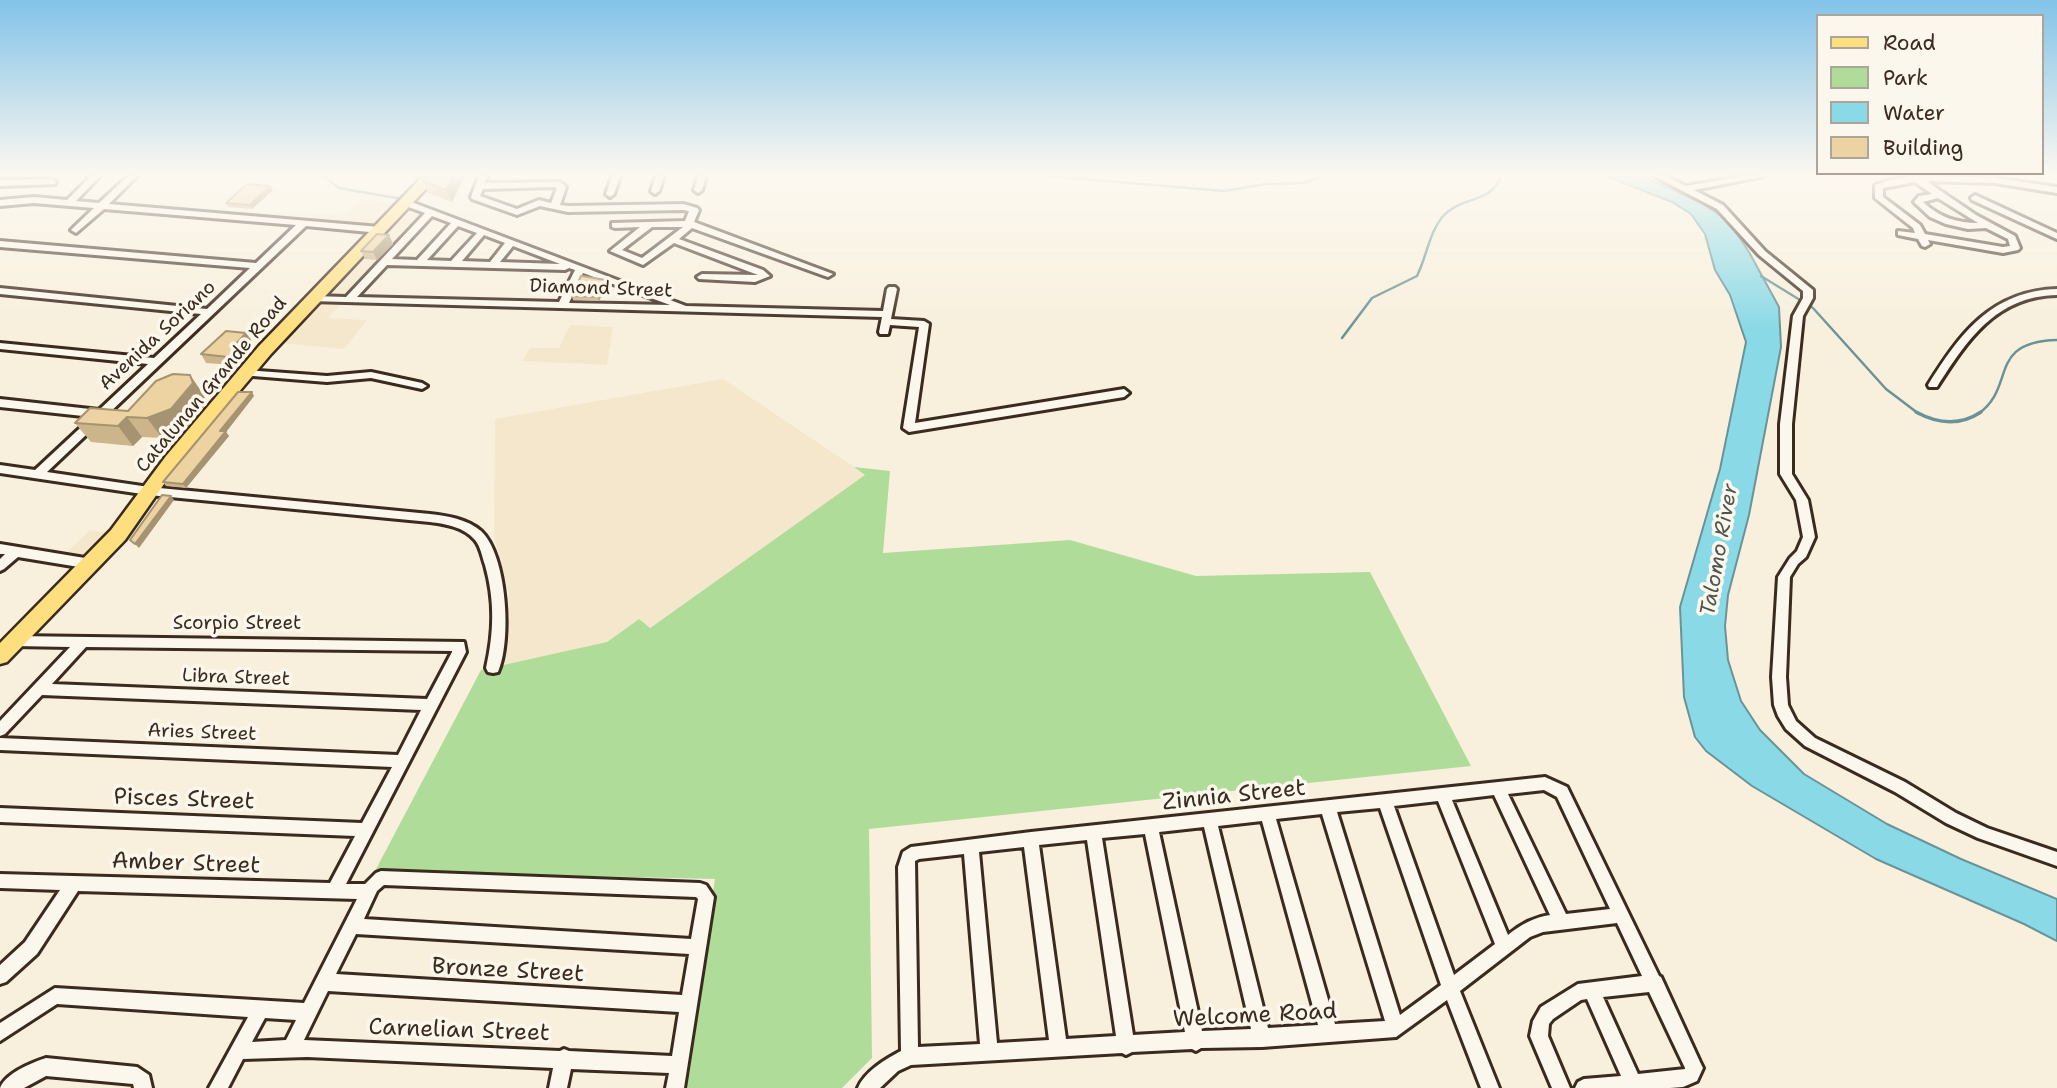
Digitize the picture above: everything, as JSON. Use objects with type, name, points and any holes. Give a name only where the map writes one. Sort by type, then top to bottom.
[{"type":"main road","name":"Catalunan Grande Road","points":[[0,656],[118,535],[172,460],[245,373],[383,227]]},
{"type":"street","points":[[76,230],[80,227]]},
{"type":"street","name":"Avenida Soriano","points":[[37,475],[299,227]]},
{"type":"street","points":[[345,227],[380,230]]},
{"type":"street","points":[[349,300],[417,227]]},
{"type":"street","points":[[419,263],[453,227]]},
{"type":"street","points":[[471,227],[691,309]]},
{"type":"street","points":[[648,227],[615,251],[643,262],[688,227]]},
{"type":"street","points":[[699,227],[828,274]]},
{"type":"street","points":[[1739,227],[1762,253],[1808,290],[1808,298],[1800,310],[1786,424],[1784,464],[1791,485],[1802,500],[1809,537],[1802,554],[1784,577],[1779,677],[1785,716],[1799,734],[1810,742],[1900,787],[1951,818],[2001,840],[2057,859]]},
{"type":"street","points":[[1916,227],[1923,240]]},
{"type":"street","points":[[1900,233],[1923,240],[2003,250],[2015,248],[2012,238],[1991,227]]},
{"type":"street","points":[[2037,227],[2057,236]]},
{"type":"street","points":[[454,264],[483,231]]},
{"type":"street","points":[[673,240],[765,276],[755,279],[702,278]]},
{"type":"street","points":[[492,265],[512,242]]},
{"type":"street","points":[[0,244],[258,266]]},
{"type":"street","points":[[384,262],[579,267]]},
{"type":"street","points":[[562,306],[579,267]]},
{"type":"street","points":[[885,322],[892,289]]},
{"type":"street","points":[[0,291],[209,312]]},
{"type":"street","points":[[1933,385],[1959,346],[2002,307],[2025,294],[2037,291],[2057,292]]},
{"type":"street","name":"Diamond Street","points":[[313,299],[691,309],[924,324],[909,428],[1124,393]]},
{"type":"street","points":[[0,345],[157,362]]},
{"type":"street","points":[[245,373],[327,379],[371,376],[422,386]]},
{"type":"street","points":[[0,403],[102,414]]},
{"type":"street","points":[[0,469],[149,491],[430,518],[467,528],[484,542],[502,608],[493,668]]},
{"type":"street","points":[[0,549],[91,564]]},
{"type":"street","points":[[0,566],[15,552]]},
{"type":"street","name":"Scorpio Street","points":[[14,641],[459,646],[460,650],[431,705]]},
{"type":"street","points":[[0,730],[83,642]]},
{"type":"street","name":"Libra Street","points":[[39,689],[431,705]]},
{"type":"street","points":[[334,891],[431,705]]},
{"type":"street","name":"Aries Street","points":[[0,744],[403,761]]},
{"type":"street","name":"Zinnia Street","points":[[908,857],[916,852],[1268,816],[1545,783],[1562,792],[1622,915]]},
{"type":"street","points":[[1499,790],[1561,921]]},
{"type":"street","points":[[1443,796],[1504,944]]},
{"type":"street","points":[[1385,802],[1451,989],[1490,1088]]},
{"type":"street","points":[[1328,808],[1396,1030],[1451,989],[1504,944],[1534,927],[1561,921],[1622,915],[1691,1060],[1694,1072],[1683,1078],[1584,1088]]},
{"type":"street","name":"Pisces Street","points":[[0,815],[366,830]]},
{"type":"street","points":[[1268,816],[1329,1034]]},
{"type":"street","points":[[1210,822],[1262,1038]]},
{"type":"street","points":[[1151,828],[1196,1042]]},
{"type":"street","points":[[1094,834],[1126,1046]]},
{"type":"street","points":[[1031,839],[1059,1048]]},
{"type":"street","points":[[971,846],[989,1052]]},
{"type":"street","points":[[867,1088],[892,1065],[910,1056],[906,867],[908,857]]},
{"type":"street","name":"Amber Street","points":[[0,881],[370,892],[377,880],[387,877],[703,892],[706,897],[699,947]]},
{"type":"street","points":[[0,976],[31,948],[74,883]]},
{"type":"street","points":[[291,1048],[370,892]]},
{"type":"street","points":[[352,926],[699,947],[675,1088]]},
{"type":"street","name":"Bronze Street","points":[[324,982],[689,1004]]},
{"type":"street","points":[[1560,1088],[1539,1036],[1541,1021],[1571,994],[1655,983]]},
{"type":"street","points":[[1591,990],[1633,1083]]},
{"type":"street","points":[[0,1033],[55,996],[309,1012]]},
{"type":"street","points":[[218,1088],[261,1009]]},
{"type":"street","name":"Welcome Road","points":[[910,1056],[1396,1030]]},
{"type":"street","name":"Carnelian Street","points":[[238,1051],[291,1048],[679,1065]]},
{"type":"street","points":[[558,1088],[564,1058]]},
{"type":"street","points":[[9,1088],[36,1070],[51,1068],[133,1075],[143,1084]]},
{"type":"shaded area","points":[[392,227],[413,227],[328,318],[367,320],[344,349],[281,343]]},
{"type":"shaded area","points":[[570,325],[613,327],[607,365],[522,361],[530,348],[559,348]]},
{"type":"shaded area","points":[[723,379],[866,475],[649,628],[638,619],[607,642],[505,666],[509,593],[494,537],[495,419]]},
{"type":"shaded area","points":[[90,530],[111,533],[89,556],[67,552]]},
{"type":"green space","points":[[854,467],[890,471],[883,553],[1070,540],[1196,576],[1370,572],[1471,766],[869,829],[872,1058],[842,1088],[683,1088],[715,879],[375,871],[481,670],[607,642],[639,619],[650,628],[865,475]]},
{"type":"water","name":"Talomo River","points":[[1700,227],[1732,227],[1779,307],[1781,347],[1749,515],[1728,595],[1725,626],[1728,660],[1741,701],[1760,730],[1804,774],[1887,824],[1961,859],[2057,899],[2057,941],[1876,859],[1752,786],[1706,751],[1695,737],[1684,697],[1680,607],[1720,469],[1746,342],[1730,295],[1715,270],[1705,234]]},
{"type":"building","points":[[377,234],[389,235],[373,252],[361,251]]},
{"type":"building","points":[[581,276],[606,280],[597,297],[572,296]]},
{"type":"building","points":[[226,331],[246,333],[228,357],[201,354]]},
{"type":"building","points":[[173,374],[190,375],[193,383],[171,409],[147,418],[127,417],[118,426],[75,423],[90,408],[128,411],[156,381]]},
{"type":"building","points":[[238,392],[252,392],[220,431],[226,431],[183,484],[163,482]]},
{"type":"building","points":[[162,495],[171,496],[135,544],[130,540]]},
{"type":"waterway","points":[[1342,338],[1372,298],[1417,276],[1436,227]]},
{"type":"waterway","points":[[1761,276],[1813,308],[1886,389],[1917,412]]},
{"type":"waterway","points":[[1978,414],[1990,403],[1997,391],[2011,357],[2020,349],[2035,343],[2057,340]]},
{"type":"waterway","points":[[1917,412],[1949,422],[1965,420],[1978,414]]}]
